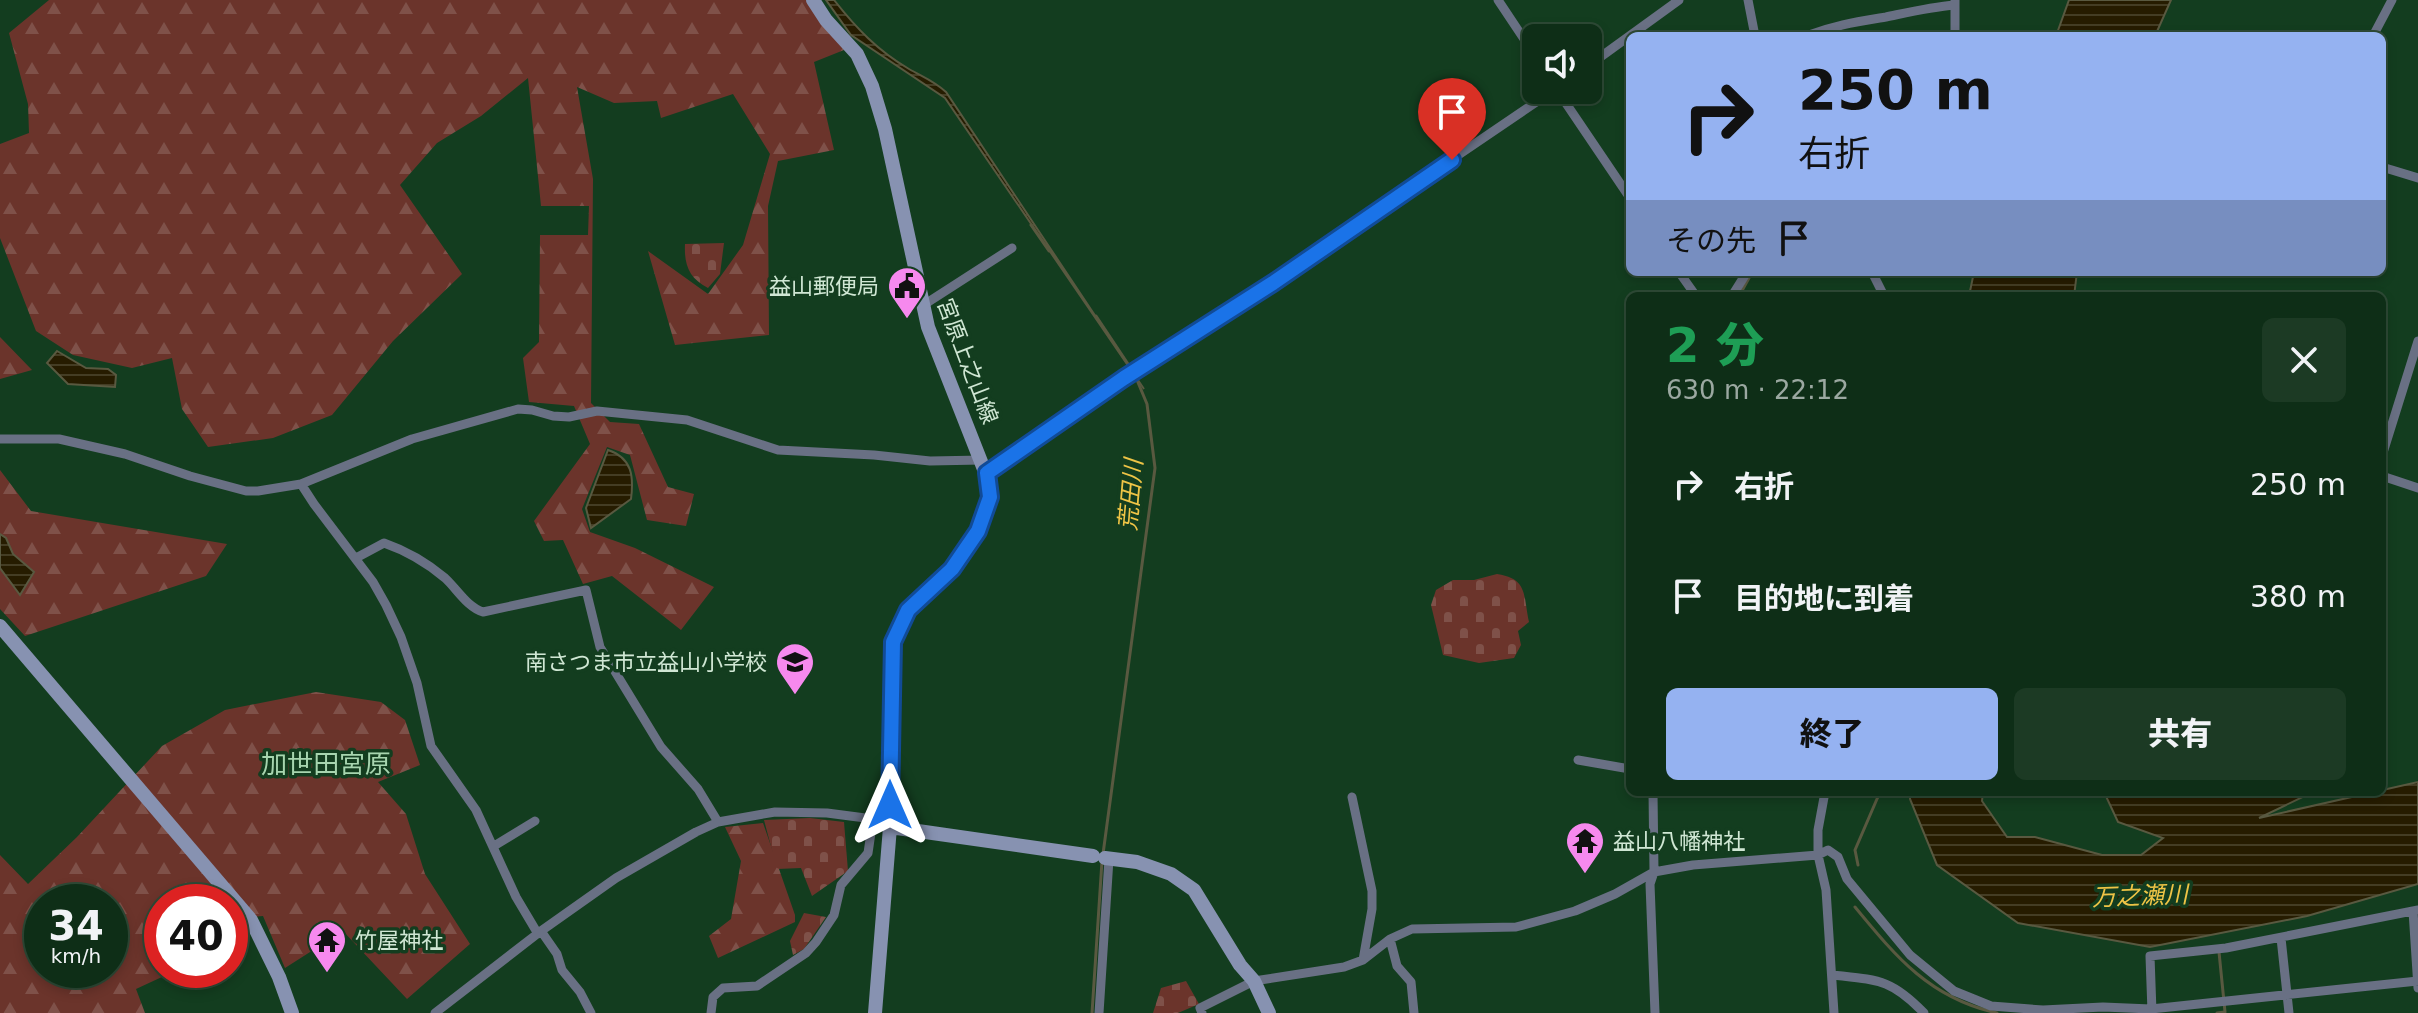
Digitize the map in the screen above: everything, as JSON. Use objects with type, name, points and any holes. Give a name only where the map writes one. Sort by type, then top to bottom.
[{"type":"street","name":"宮原上之山線","points":[[813,0],[826,20],[857,54],[872,86],[885,129],[922,306],[985,466],[990,497],[978,531],[952,569],[908,610],[893,642],[890,827],[875,1013]]},
{"type":"street","points":[[1498,0],[1522,36]]},
{"type":"street","points":[[1635,32],[1679,0]]},
{"type":"street","points":[[1748,0],[1754,32]]},
{"type":"street","points":[[2375,32],[2392,0]]},
{"type":"street","points":[[1817,32],[1839,24],[1955,3],[1955,32]]},
{"type":"street","points":[[1602,56],[1626,38]]},
{"type":"street","points":[[0,439],[59,439],[125,454],[246,491],[301,484],[412,439],[518,409],[569,417],[597,411],[687,420],[778,450],[852,453],[985,466],[1273,283],[1535,104]]},
{"type":"street","points":[[1566,104],[1626,192]]},
{"type":"street","points":[[2386,168],[2418,178]]},
{"type":"street","points":[[922,306],[1012,248]]},
{"type":"street","points":[[2386,443],[2418,341]]},
{"type":"street","points":[[2386,477],[2418,488]]},
{"type":"street","points":[[301,484],[373,582],[401,637],[417,683],[431,746],[476,810],[516,897],[557,954],[562,970],[580,992],[591,1013]]},
{"type":"street","points":[[356,558],[384,543],[407,551],[447,580],[472,607],[483,612],[586,590],[600,647],[661,747],[698,789],[718,822]]},
{"type":"street","points":[[0,626],[251,920],[279,977],[292,1013]]},
{"type":"street","points":[[1578,760],[1626,768]]},
{"type":"street","points":[[1653,796],[1654,872],[1650,884],[1655,1013]]},
{"type":"street","points":[[1824,796],[1818,830],[1818,855],[1826,890],[1834,1013]]},
{"type":"street","points":[[1352,797],[1372,891],[1363,960]]},
{"type":"street","points":[[435,1013],[616,878],[718,822],[775,812],[827,813],[873,819],[890,827],[1137,862],[1171,874],[1194,890],[1240,965],[1254,981],[1269,1013]]},
{"type":"street","points":[[711,1013],[713,997],[723,988],[757,986],[806,953],[816,942],[834,915],[841,885],[868,853],[873,819]]},
{"type":"street","points":[[494,846],[535,821]]},
{"type":"street","points":[[1202,1013],[1200,1008],[1254,981],[1344,967],[1363,960],[1390,939],[1412,929],[1516,927],[1575,911],[1615,894],[1654,872],[1693,865],[1818,855],[1828,850],[1838,857],[1847,879],[1910,955],[1961,995],[1991,1006],[2151,1011],[2418,981]]},
{"type":"street","points":[[1099,1013],[1102,857]]},
{"type":"street","points":[[2151,1011],[2150,956],[2226,948],[2415,910],[2418,988]]},
{"type":"street","points":[[2281,938],[2289,1013]]},
{"type":"street","points":[[1390,939],[1397,966],[1411,982],[1414,1013]]},
{"type":"street","points":[[1833,975],[1881,980],[1898,988],[1924,1013]]},
{"type":"green space","points":[[49,0],[806,0],[844,50],[814,62],[834,150],[778,161],[768,206],[769,335],[675,345],[648,251],[708,294],[743,245],[770,154],[733,94],[661,118],[657,101],[614,103],[577,87],[593,179],[591,403],[610,422],[639,424],[668,487],[694,494],[686,526],[647,520],[630,455],[607,447],[582,509],[590,532],[635,548],[714,587],[681,630],[612,576],[583,584],[563,540],[544,541],[534,521],[590,444],[574,406],[529,402],[523,358],[539,342],[540,235],[588,235],[589,206],[541,206],[528,78],[481,116],[437,143],[400,185],[462,274],[393,341],[332,415],[273,438],[208,447],[182,409],[172,358],[132,368],[73,355],[36,331],[0,238],[0,144],[29,133],[28,104],[9,33]]},
{"type":"green space","points":[[724,243],[720,274],[708,288],[696,280],[689,270],[685,244]]},
{"type":"green space","points":[[0,337],[32,370],[0,379]]},
{"type":"green space","points":[[0,470],[31,511],[227,544],[206,576],[25,636],[0,609]]},
{"type":"green space","points":[[1497,574],[1519,584],[1524,596],[1529,622],[1518,631],[1521,645],[1514,658],[1479,663],[1443,655],[1431,605],[1436,590],[1453,580],[1474,580]]},
{"type":"green space","points":[[316,692],[381,702],[405,720],[420,765],[378,782],[406,814],[425,874],[470,944],[407,999],[343,931],[285,968],[263,916],[248,917],[248,884],[144,884],[144,985],[136,989],[145,1013],[0,1013],[0,855],[28,884],[77,837],[162,746],[225,710]]},
{"type":"green space","points":[[810,818],[844,822],[848,871],[812,896],[801,868],[777,869],[764,820]]},
{"type":"green space","points":[[763,823],[795,922],[718,958],[709,936],[731,919],[741,861],[725,827]]},
{"type":"green space","points":[[804,913],[826,917],[804,949],[793,955],[790,941]]},
{"type":"green space","points":[[1186,981],[1199,1004],[1178,1013],[1153,1013],[1161,988]]},
{"type":"water","points":[[826,0],[834,0],[887,55],[946,92],[1144,389],[945,98],[851,35]]},
{"type":"water","points":[[2069,0],[2171,0],[2157,32],[2057,32]]},
{"type":"water","points":[[1973,276],[2076,276],[2074,292],[1970,292]]},
{"type":"water","points":[[57,351],[86,368],[108,369],[116,375],[115,387],[68,384],[47,363]]},
{"type":"water","points":[[608,450],[622,458],[630,469],[631,499],[591,528],[586,508]]},
{"type":"water","points":[[0,534],[6,538],[13,554],[34,572],[20,595],[0,568]]},
{"type":"water","name":"万之瀬川","points":[[2418,782],[2418,884],[2307,916],[2150,947],[2018,923],[1937,865],[1910,799],[1910,796],[1983,796],[1982,801],[2007,837],[2035,837],[2102,855],[2141,855],[2163,838],[2118,822],[2106,796],[2305,796],[2259,818],[2356,796],[2386,796],[2386,789]]},
{"type":"waterway","name":"荒田川","points":[[1031,225],[1049,251]]},
{"type":"waterway","points":[[1741,292],[1749,278]]},
{"type":"waterway","name":"荒田川","points":[[1096,316],[1134,373]]},
{"type":"waterway","name":"荒田川","points":[[1103,854],[1155,468],[1147,404],[1137,380]]},
{"type":"waterway","points":[[1858,865],[1855,850],[1878,796]]},
{"type":"waterway","name":"荒田川","points":[[1092,1013],[1102,861]]},
{"type":"waterway","points":[[1855,907],[1885,943],[1917,974],[1952,997],[1997,1013]]},
{"type":"waterway","points":[[2219,952],[2225,1012]]},
{"type":"waterway","points":[[2217,1013],[2225,1012]]},
{"type":"place","name":"益山郵便局","points":[[907,320]]},
{"type":"place","name":"南さつま市立益山小学校","points":[[795,696]]},
{"type":"place","name":"益山八幡神社","points":[[1585,875]]},
{"type":"place","name":"竹屋神社","points":[[327,974]]},
{"type":"district","name":"加世田宮原","points":[[326,764]]},
{"type":"route","points":[[890,805],[893,642],[908,610],[952,569],[978,531],[990,497],[987,473],[1452,160]]}]
